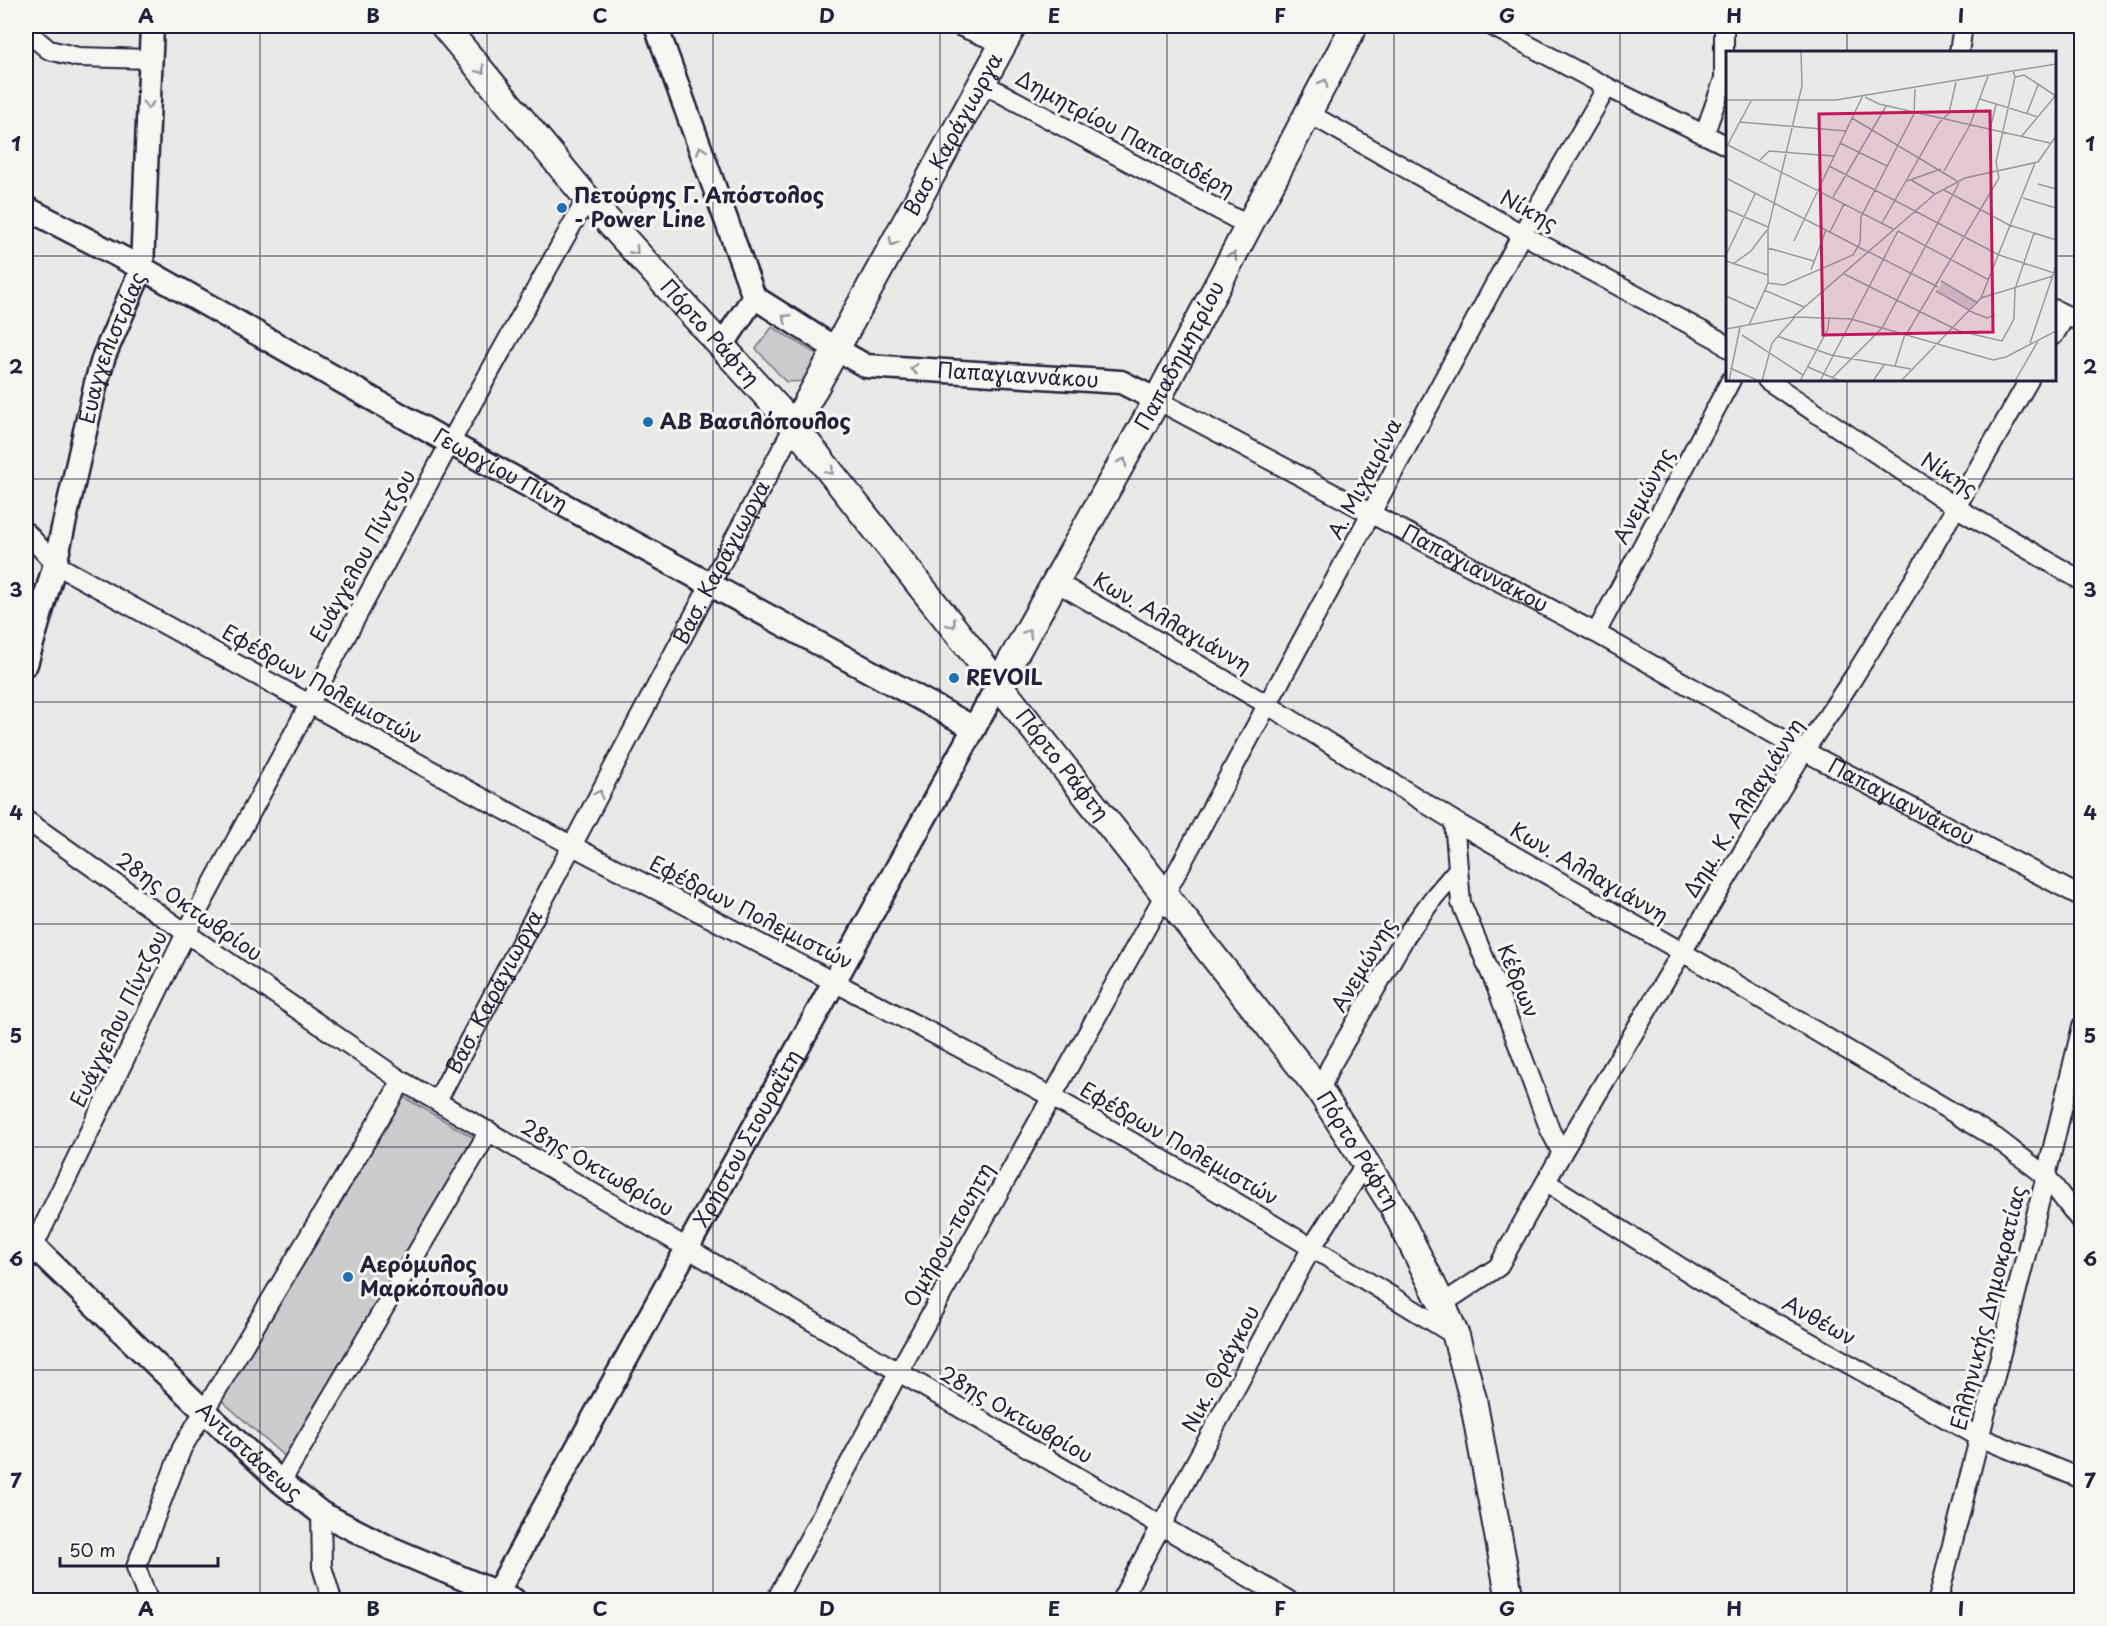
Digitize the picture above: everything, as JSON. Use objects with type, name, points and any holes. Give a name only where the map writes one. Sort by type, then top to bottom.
[{"type":"main road","name":"Πόρτο Ράφτη","points":[[444,26],[587,198],[794,426],[1320,1091],[1394,1208],[1456,1336],[1471,1389],[1510,1600]]},
{"type":"main road","name":"Παπαδημητρίου","points":[[999,683],[1157,400],[1354,26]]},
{"type":"main road","name":"Βασ. Καράγιωργα","points":[[794,426],[980,82],[1008,35]]},
{"type":"street","name":"Ευαγγελιστρίας","points":[[26,664],[56,564],[96,383],[104,356],[142,268],[152,26]]},
{"type":"street","points":[[656,26],[754,297],[721,347]]},
{"type":"street","name":"Δημητρίου Παπασιδέρη","points":[[959,26],[1008,35]]},
{"type":"street","points":[[1492,26],[1607,87],[1726,145]]},
{"type":"street","points":[[1704,135],[1724,79],[1724,26]]},
{"type":"street","points":[[1959,51],[1963,26]]},
{"type":"street","points":[[26,31],[49,50],[78,57],[150,59]]},
{"type":"street","name":"Δημητρίου Παπασιδέρη","points":[[980,82],[1249,226]]},
{"type":"street","name":"Α. Μιχαιρίνα","points":[[1165,894],[1521,234],[1607,87]]},
{"type":"street","name":"Νίκης","points":[[1308,113],[1521,234],[1717,339],[1726,346]]},
{"type":"street","name":"Ευάγγελου Πίντζου","points":[[28,1249],[186,933],[450,443],[587,198]]},
{"type":"street","name":"Γεωργίου Πίνη","points":[[26,208],[142,268],[450,443],[974,728]]},
{"type":"street","name":"Παπαγιαννάκου","points":[[754,297],[866,366],[1121,382],[1596,633],[1804,751],[2082,897]]},
{"type":"street","points":[[2056,333],[2067,316]]},
{"type":"street","name":"Ανεμώνης","points":[[1596,633],[1730,381]]},
{"type":"street","name":"Νίκης","points":[[1768,381],[1957,508],[2082,581]]},
{"type":"street","name":"Δημ. Κ. Αλλαγιάννη","points":[[1442,1304],[1498,1267],[1545,1182],[1682,952],[1804,751],[1859,668],[1957,508],[2029,381]]},
{"type":"street","name":"Βασ. Καράγιωργα","points":[[437,1101],[794,426]]},
{"type":"street","name":"Εφέδρων Πολεμιστών","points":[[26,532],[56,564],[308,704],[572,846],[835,981],[1052,1097],[1312,1247],[1456,1336]]},
{"type":"street","name":"Κων. Αλλαγιάννη","points":[[1056,582],[1268,705],[1454,821],[1682,952],[1996,1138],[2046,1176],[2082,1223]]},
{"type":"street","name":"Χρήστου Στουραΐτη","points":[[505,1597],[688,1248],[999,683]]},
{"type":"street","name":"28ης Οκτωβρίου","points":[[26,820],[402,1081],[1288,1600]]},
{"type":"street","name":"Κέδρων","points":[[1454,821],[1461,903],[1497,986],[1550,1130],[1562,1153]]},
{"type":"street","name":"Ανεμώνης","points":[[1320,1091],[1330,1067],[1407,934],[1458,869]]},
{"type":"street","name":"Ομήρου-ποιητη","points":[[776,1600],[898,1372],[1165,894]]},
{"type":"street","name":"Ελληνικής Δημοκρατίας","points":[[1938,1600],[2082,1026]]},
{"type":"street","points":[[147,1600],[136,1567],[182,1448],[402,1081]]},
{"type":"street","points":[[281,1482],[489,1131]]},
{"type":"street","name":"Νικ. Θράγκου","points":[[1121,1600],[1312,1247],[1366,1163]]},
{"type":"street","name":"Ανθέων","points":[[1545,1182],[1715,1289],[1979,1437],[2082,1479]]},
{"type":"street","name":"Αντιστάσεως","points":[[28,1249],[281,1482],[321,1513],[390,1548],[505,1597]]},
{"type":"street","points":[[321,1513],[322,1567],[332,1600]]},
{"type":"shaded area","points":[[772,327],[820,356],[807,381],[786,382],[756,349]]},
{"type":"shaded area","points":[[402,1096],[476,1139],[286,1458],[220,1399]]},
{"type":"place","name":"Πετούρης Γ. Απόστολος - Power Line","points":[[562,208]]},
{"type":"place","name":"ΑΒ Βασιλόπουλος","points":[[648,422]]},
{"type":"place","name":"REVOIL","points":[[954,678]]},
{"type":"place","name":"Αερόμυλος Μαρκόπουλου","points":[[348,1277]]}]
